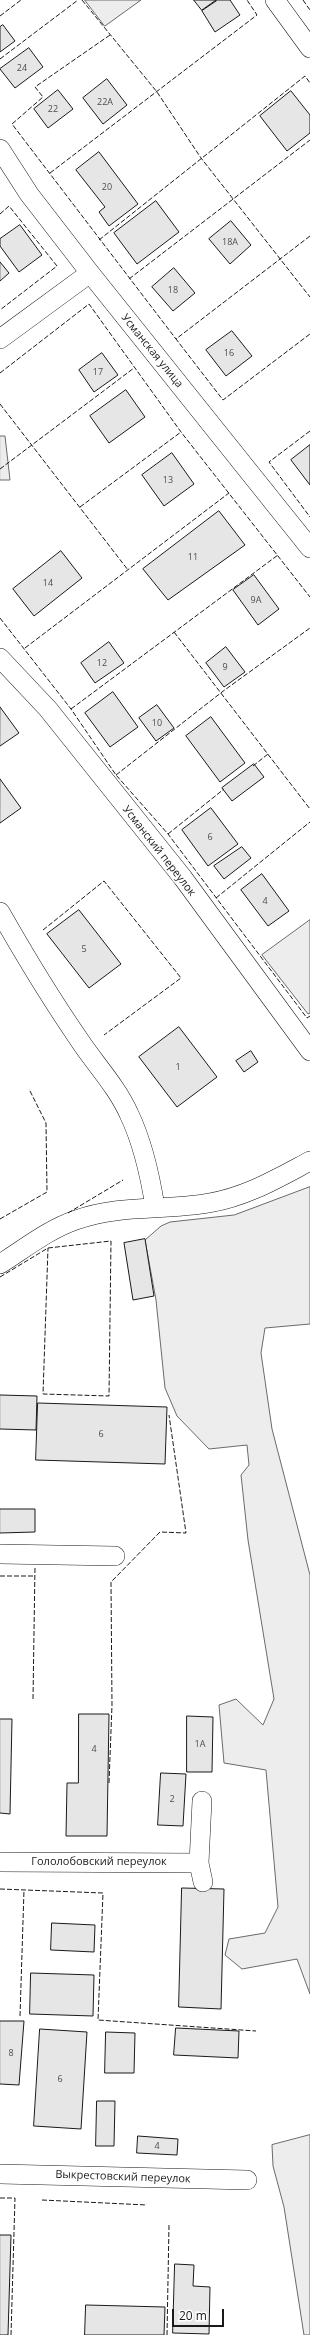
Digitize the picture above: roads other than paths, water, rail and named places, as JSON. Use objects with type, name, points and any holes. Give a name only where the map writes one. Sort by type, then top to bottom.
[{"type":"street","points":[[275,0],[310,48]]},
{"type":"street","name":"Усманская улица","points":[[0,149],[29,194],[90,273],[310,548]]},
{"type":"street","points":[[0,339],[90,273]]},
{"type":"street","name":"Усманский переулок","points":[[0,658],[48,709],[183,878],[310,1051]]},
{"type":"street","points":[[0,912],[27,960],[80,1042],[115,1088],[129,1114],[148,1171],[155,1207]]},
{"type":"street","points":[[0,1264],[57,1228],[75,1220],[105,1212],[208,1204],[226,1200],[262,1185],[310,1161]]},
{"type":"street","points":[[0,1554],[115,1556]]},
{"type":"street","points":[[202,1801],[199,1863],[203,1882]]},
{"type":"street","name":"Гололобовский переулок","points":[[0,1862],[199,1863]]},
{"type":"street","name":"Выкрестовский переулок","points":[[0,2174],[247,2180]]}]
